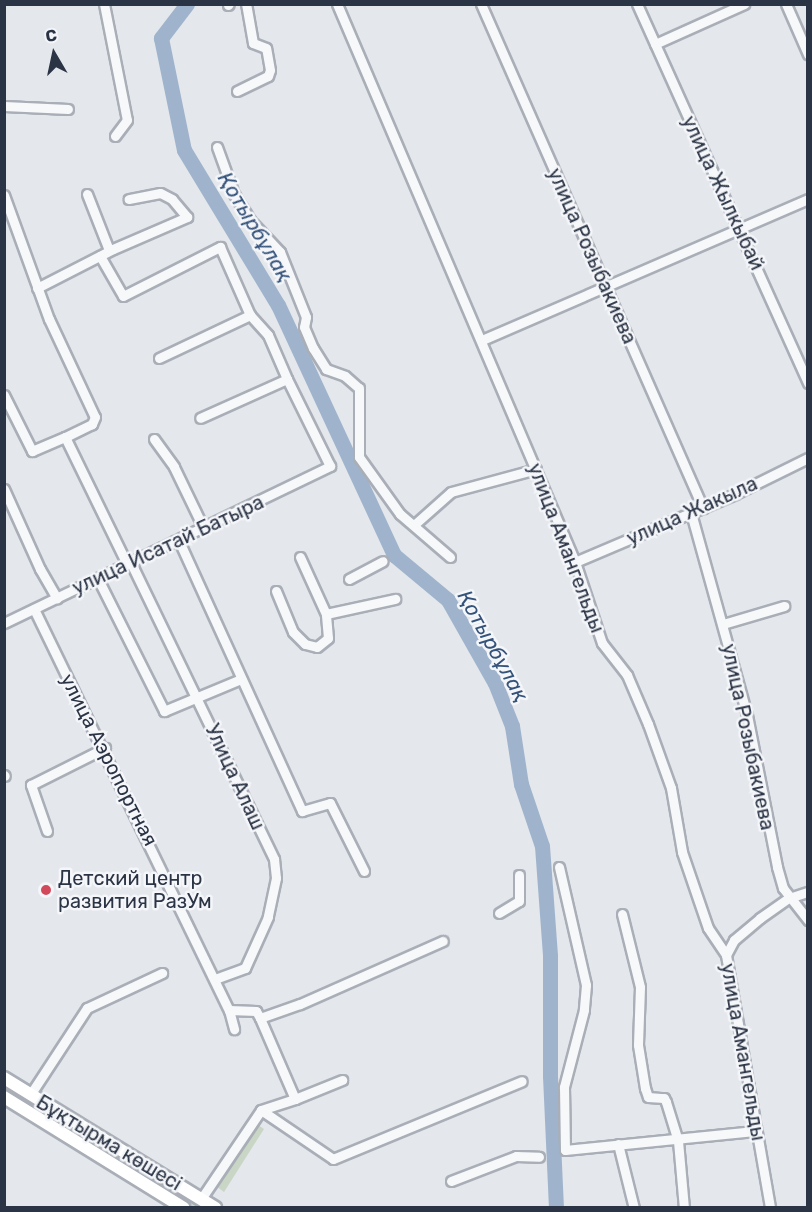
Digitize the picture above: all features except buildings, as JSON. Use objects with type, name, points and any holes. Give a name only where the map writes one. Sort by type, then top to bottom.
[{"type":"main road","name":"Бұқтырма көшесі","points":[[4,1078],[215,1208]]},
{"type":"main road","name":"Бұқтырма көшесі","points":[[4,1097],[184,1208]]},
{"type":"street","points":[[104,4],[128,120],[116,136]]},
{"type":"street","points":[[237,91],[268,76],[270,70],[266,48],[253,43],[246,4]]},
{"type":"street","name":"улица Амангельды","points":[[337,4],[575,562],[602,643],[627,675],[648,724],[671,788],[682,852],[708,928],[726,955],[770,1208]]},
{"type":"street","name":"улица Розыбакиева","points":[[481,4],[703,507]]},
{"type":"street","name":"улица Жылкыбай","points":[[637,4],[741,228],[807,382]]},
{"type":"street","points":[[654,44],[744,4]]},
{"type":"street","points":[[786,4],[807,54]]},
{"type":"street","points":[[4,106],[68,109]]},
{"type":"street","points":[[216,147],[239,203],[280,252],[306,317],[304,327],[313,348],[326,369],[345,376],[359,388],[359,457],[400,514],[415,524],[450,556]]},
{"type":"street","points":[[37,288],[109,250],[187,217],[172,199],[160,193],[129,199]]},
{"type":"street","points":[[87,194],[109,250]]},
{"type":"street","points":[[4,195],[37,288],[95,417],[92,424],[32,451],[4,395]]},
{"type":"street","points":[[482,340],[604,284],[807,199]]},
{"type":"street","points":[[100,256],[123,296],[220,248],[250,315],[267,335],[287,379],[200,418]]},
{"type":"street","points":[[159,358],[250,315]]},
{"type":"street","name":"улица Исатай Батыра","points":[[4,623],[204,529],[330,466],[287,379]]},
{"type":"street","name":"Улица Алаш","points":[[65,437],[198,698],[274,859],[276,878],[268,917],[245,969],[215,979]]},
{"type":"street","points":[[154,439],[174,467],[204,529]]},
{"type":"street","name":"улица Жакыла","points":[[575,562],[691,513],[807,458]]},
{"type":"street","points":[[415,524],[451,492],[536,469]]},
{"type":"street","points":[[4,489],[39,569],[57,598]]},
{"type":"street","name":"улица Розыбакиева","points":[[691,513],[747,715],[777,867],[789,898],[801,907],[807,920]]},
{"type":"street","points":[[179,541],[302,811],[330,803],[364,871]]},
{"type":"street","points":[[276,591],[293,632],[305,644],[316,646],[328,638],[326,615],[300,557]]},
{"type":"street","points":[[349,579],[383,561]]},
{"type":"street","points":[[98,579],[158,706],[164,711],[172,711],[241,679]]},
{"type":"street","points":[[326,615],[395,599]]},
{"type":"street","points":[[723,624],[784,606]]},
{"type":"street","name":"улица Аэропортная","points":[[34,609],[105,748],[215,979],[234,1029]]},
{"type":"street","points":[[47,831],[31,786],[105,748]]},
{"type":"street","points":[[559,867],[586,985],[584,1010],[564,1087],[565,1150],[678,1141],[757,1131]]},
{"type":"street","points":[[499,913],[519,901],[519,875]]},
{"type":"street","points":[[726,955],[734,940],[789,898],[807,892]]},
{"type":"street","points":[[622,914],[640,987],[638,1045],[645,1088],[648,1097],[664,1098],[678,1141],[684,1208]]},
{"type":"street","points":[[260,1018],[300,1005],[443,941]]},
{"type":"street","points":[[30,1095],[87,1008],[162,973]]},
{"type":"street","points":[[228,1010],[256,1011],[295,1099]]},
{"type":"street","points":[[201,1199],[261,1110],[342,1080]]},
{"type":"street","points":[[261,1110],[333,1159],[522,1081]]},
{"type":"street","points":[[618,1144],[634,1208]]},
{"type":"street","points":[[451,1182],[516,1156],[539,1157]]},
{"type":"green space","points":[[4,1085],[200,1207],[191,1207],[5,1091]]},
{"type":"green space","points":[[258,1125],[264,1129],[224,1192],[216,1186]]},
{"type":"waterway","name":"Қотырбұлақ","points":[[187,4],[161,38],[184,150],[278,305],[394,555],[448,600],[495,683],[512,726],[521,784],[542,846],[550,956],[550,1076],[556,1208]]},
{"type":"place","name":"Детский центр развития РазУм","points":[[46,890]]}]
